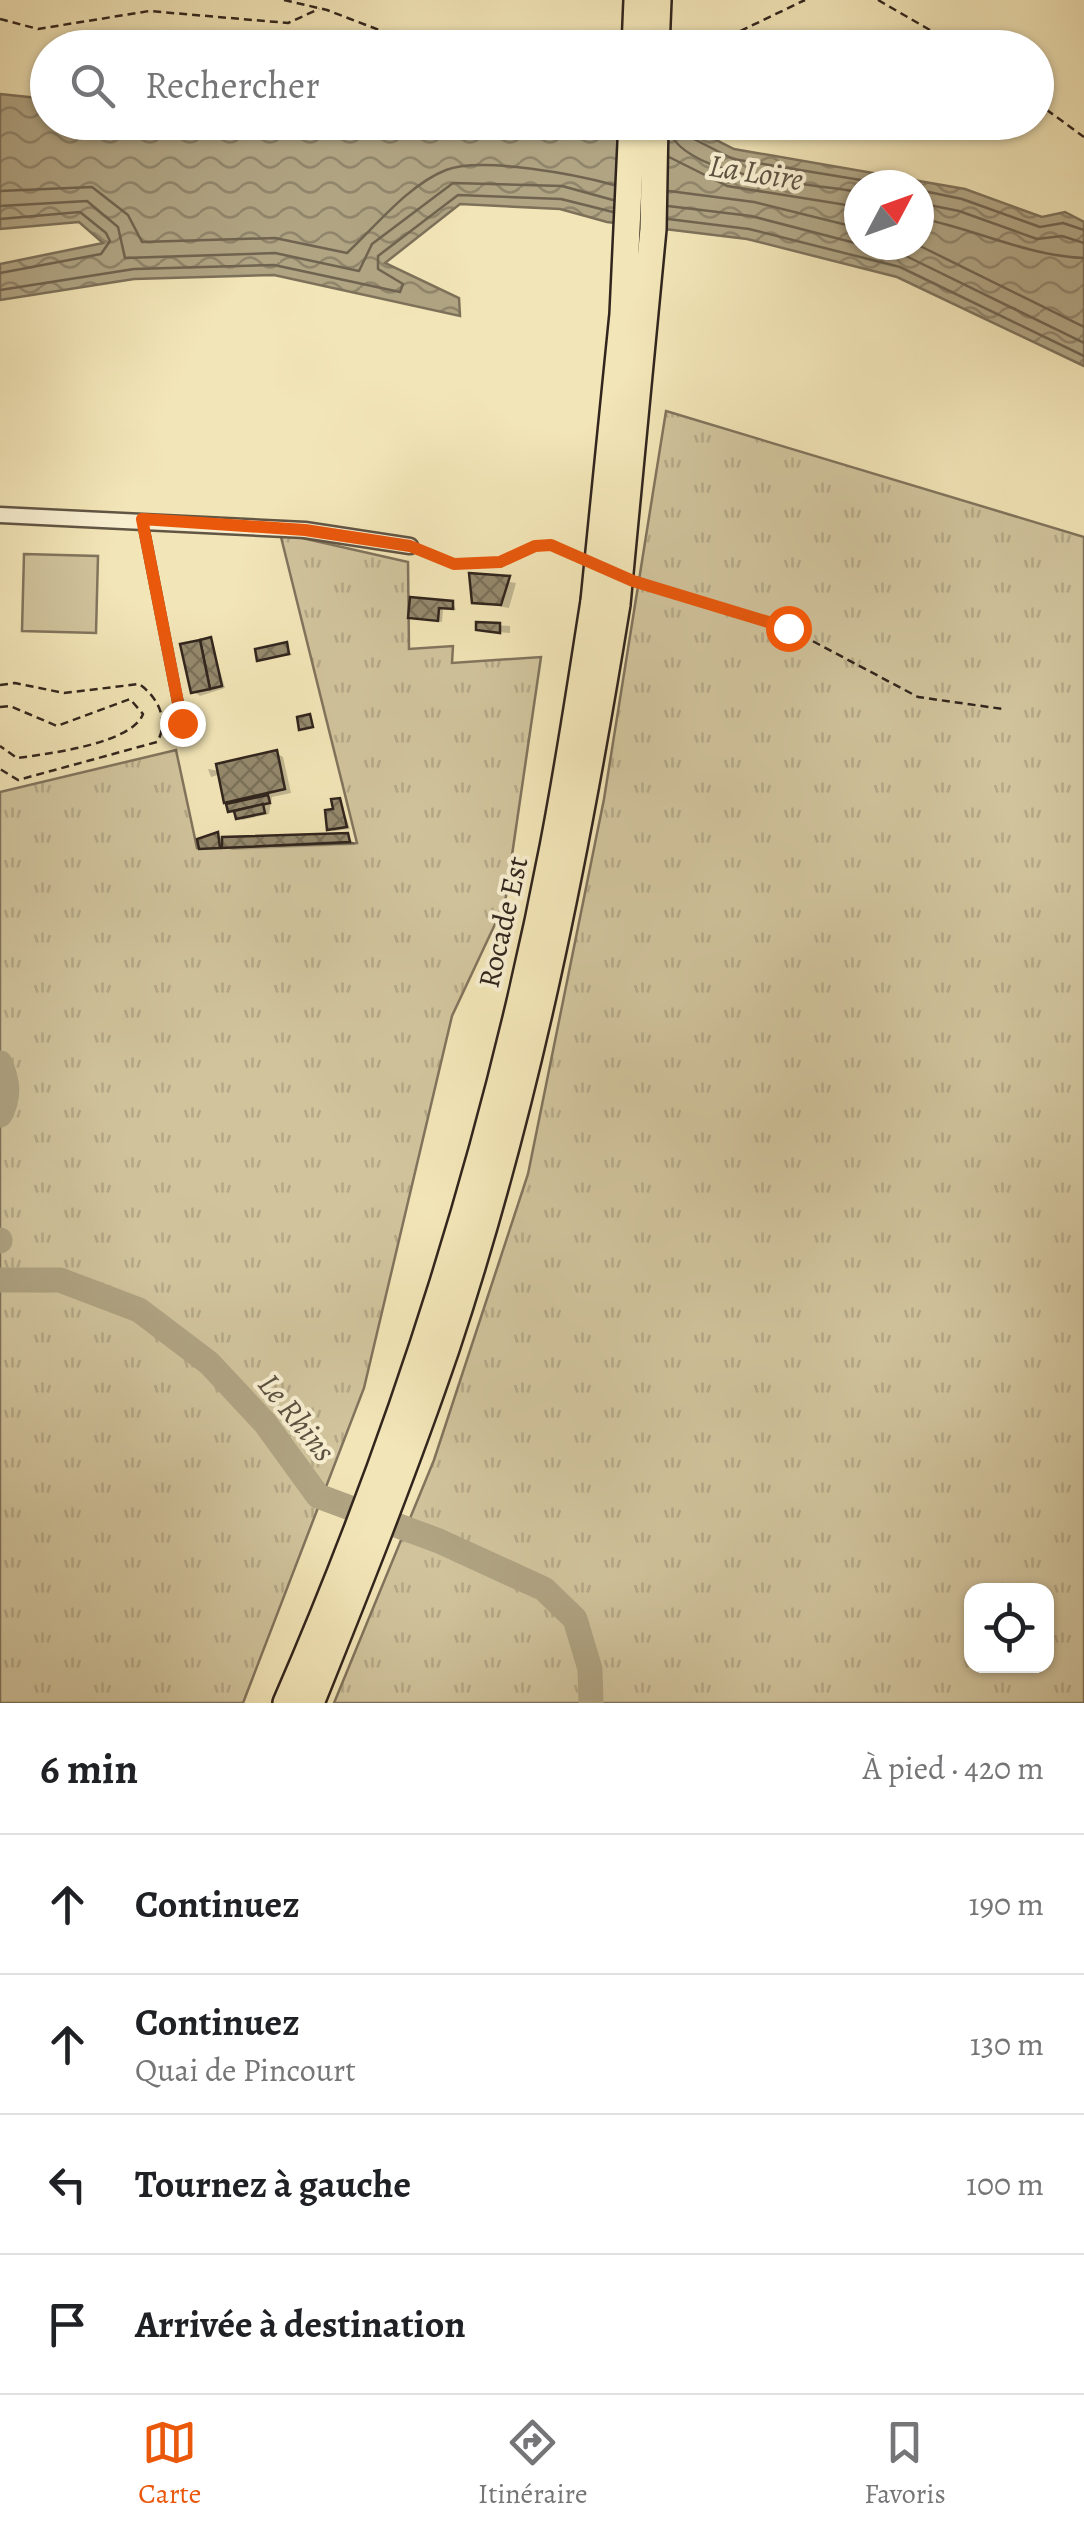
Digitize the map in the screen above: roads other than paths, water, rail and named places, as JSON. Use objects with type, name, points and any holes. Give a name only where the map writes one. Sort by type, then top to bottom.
[{"type":"highway","points":[[637,0],[643,30]]},
{"type":"highway","points":[[650,30],[658,0]]},
{"type":"highway","name":"Rocade Est","points":[[605,602],[631,140]]},
{"type":"highway","name":"Rocade Est","points":[[311,1703],[353,1568],[388,1476],[446,1348],[518,1098],[578,836],[653,229],[655,140]]},
{"type":"highway","name":"Rocade Est","points":[[286,1703],[353,1568]]},
{"type":"street","points":[[0,515],[305,530],[410,546]]},
{"type":"lane","points":[[142,519],[182,723]]},
{"type":"water","name":"La Loire","points":[[0,94],[30,97],[30,140],[716,140],[734,149],[855,170],[844,170],[844,260],[934,260],[934,184],[965,189],[1042,217],[1065,212],[1084,222],[1084,366],[897,277],[747,239],[607,222],[560,209],[460,204],[385,263],[459,298],[460,316],[274,275],[134,279],[0,300],[0,264],[103,243],[79,222],[0,229]]},
{"type":"waterway","name":"Le Rhins","points":[[0,1063],[7,1089],[0,1115]]},
{"type":"waterway","name":"Le Rhins","points":[[0,1280],[60,1280],[139,1310],[209,1363],[265,1423],[318,1496],[439,1541],[544,1589],[575,1619],[590,1669],[591,1703]]}]
